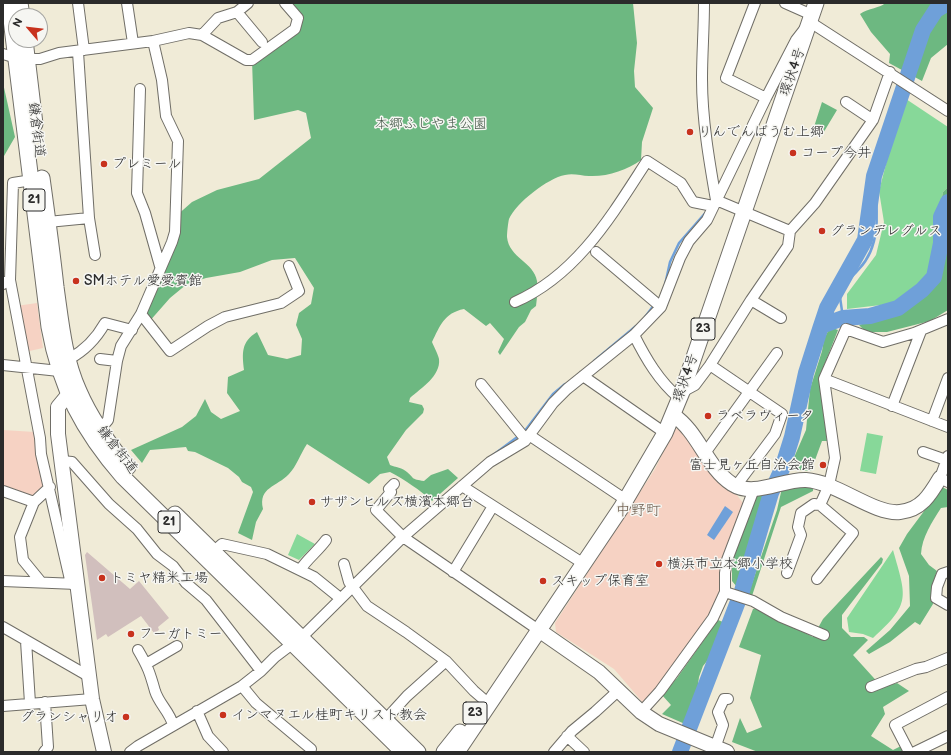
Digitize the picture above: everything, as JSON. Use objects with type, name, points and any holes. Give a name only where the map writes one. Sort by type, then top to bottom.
[{"type":"main road","name":"鎌倉街道","points":[[9,3],[49,327],[59,371],[73,393]]},
{"type":"main road","name":"環状4号","points":[[444,752],[508,676],[540,631],[626,500],[673,415],[812,13]]},
{"type":"main road","name":"鎌倉街道","points":[[20,48],[15,57],[48,222],[61,320],[73,393],[79,418],[131,471],[214,551],[404,752]]},
{"type":"main road","name":"鎌倉街道","points":[[96,434],[123,477],[297,640],[386,719],[418,752]]},
{"type":"main road","name":"環状4号","points":[[457,752],[487,702]]},
{"type":"street","points":[[78,3],[89,218],[94,255]]},
{"type":"street","points":[[127,3],[133,43]]},
{"type":"street","points":[[202,35],[218,18],[236,12],[248,3]]},
{"type":"street","points":[[15,57],[40,59],[59,53],[153,41],[189,33],[202,35],[246,60],[252,60],[295,28],[298,18],[285,3]]},
{"type":"street","points":[[704,3],[702,80],[713,204]]},
{"type":"street","points":[[755,3],[726,78],[766,98]]},
{"type":"street","points":[[785,3],[812,13],[892,73],[948,111]]},
{"type":"street","points":[[236,12],[262,42]]},
{"type":"street","points":[[130,752],[173,725],[242,686],[261,671],[275,657],[297,640],[403,537],[490,462],[525,438],[547,406],[634,335],[660,307],[689,240],[707,220],[713,204],[766,98],[796,40],[812,13]]},
{"type":"street","points":[[96,434],[108,420],[117,361],[121,346],[132,330],[140,314],[160,266],[172,242],[174,232],[178,141],[166,116],[162,80],[153,41]]},
{"type":"street","points":[[634,335],[654,372],[669,389],[680,395],[695,385],[710,365],[751,300],[788,246],[790,231],[815,203],[873,120],[892,73]]},
{"type":"street","points":[[140,89],[137,193],[145,213],[160,266]]},
{"type":"street","points":[[846,102],[873,120]]},
{"type":"street","points":[[515,302],[534,294],[564,271],[598,237],[647,161],[681,183],[690,199],[699,205],[713,204],[744,211],[790,231]]},
{"type":"street","points":[[32,180],[13,183],[5,282],[40,438],[41,454],[75,584]]},
{"type":"street","points":[[48,222],[89,218]]},
{"type":"street","points":[[596,252],[660,307]]},
{"type":"street","points":[[140,314],[170,351],[208,326],[225,317],[281,304],[299,290],[289,266]]},
{"type":"street","points":[[751,300],[781,318]]},
{"type":"street","points":[[820,505],[829,485],[835,458],[824,379],[846,329],[883,342],[921,331],[948,319]]},
{"type":"street","points":[[68,359],[82,352],[105,324],[132,330]]},
{"type":"street","points":[[892,406],[921,331]]},
{"type":"street","points":[[705,453],[777,353]]},
{"type":"street","points":[[100,359],[117,361]]},
{"type":"street","points":[[710,365],[782,414],[775,434],[736,486]]},
{"type":"street","points":[[3,366],[59,371]]},
{"type":"street","points":[[583,376],[664,433]]},
{"type":"street","points":[[932,421],[948,378]]},
{"type":"street","points":[[824,379],[948,427]]},
{"type":"street","points":[[481,384],[525,438],[626,500]]},
{"type":"street","points":[[73,393],[58,407],[58,434],[64,475],[75,584],[90,677],[92,699],[104,752]]},
{"type":"street","points":[[673,415],[689,430],[726,480],[736,486],[754,489],[805,480],[829,485],[874,506],[899,512],[912,509],[923,504],[944,480],[947,458],[923,452]]},
{"type":"street","points":[[62,461],[72,462],[109,504],[137,529],[157,554],[173,566],[186,583],[206,600],[261,671]]},
{"type":"street","points":[[47,476],[64,475]]},
{"type":"street","points":[[394,484],[389,489],[391,492],[376,510],[403,537],[599,672],[641,712],[659,724],[721,750],[723,725],[718,712],[724,699],[728,699]]},
{"type":"street","points":[[462,486],[584,564]]},
{"type":"street","points":[[40,582],[23,560],[20,537],[34,502],[50,488]]},
{"type":"street","points":[[641,712],[660,691],[713,618],[726,593],[725,574],[727,560],[754,489]]},
{"type":"street","points":[[3,491],[34,502]]},
{"type":"street","points":[[787,573],[800,535],[798,527],[801,513],[814,504],[820,505],[854,533],[817,579]]},
{"type":"street","points":[[453,572],[493,506]]},
{"type":"street","points":[[300,570],[308,558],[320,548],[326,540]]},
{"type":"street","points":[[214,551],[222,544],[226,544],[267,554],[314,577],[340,598]]},
{"type":"street","points":[[344,564],[344,570],[352,586],[367,606],[446,661],[487,702]]},
{"type":"street","points":[[948,572],[942,574],[937,587],[936,598],[948,605]]},
{"type":"street","points":[[3,581],[75,584]]},
{"type":"street","points":[[726,593],[748,599],[781,617],[824,635]]},
{"type":"street","points":[[3,627],[90,677]]},
{"type":"street","points":[[26,641],[30,703]]},
{"type":"street","points":[[146,664],[177,646]]},
{"type":"street","points":[[138,650],[146,664],[155,692],[171,716],[173,725]]},
{"type":"street","points":[[871,687],[886,678],[948,658]]},
{"type":"street","points":[[386,719],[407,696],[446,661]]},
{"type":"street","points":[[242,686],[256,703],[311,749]]},
{"type":"street","points":[[554,752],[567,736],[619,690]]},
{"type":"street","points":[[909,752],[896,725],[948,698]]},
{"type":"street","points":[[3,706],[92,699]]},
{"type":"street","points":[[44,752],[48,747],[45,702]]},
{"type":"street","points":[[197,711],[208,736],[224,752]]},
{"type":"street","points":[[567,736],[584,752]]},
{"type":"street","points":[[915,752],[948,736]]},
{"type":"shaded area","points":[[37,303],[43,348],[25,352],[16,306]]},
{"type":"shaded area","name":"横浜市立本郷小学校","points":[[675,428],[691,435],[743,503],[744,509],[722,593],[716,607],[645,705],[614,669],[556,632],[555,623],[655,469]]},
{"type":"shaded area","points":[[3,430],[35,432],[47,484],[32,498],[3,487]]},
{"type":"shaded area","points":[[87,552],[130,589],[139,581],[169,618],[158,627],[159,630],[154,633],[141,616],[108,637],[106,634],[97,640],[85,555]]},
{"type":"green space","name":"本郷ふじやま公園","points":[[285,3],[633,3],[637,43],[634,71],[635,87],[653,108],[642,142],[641,160],[630,167],[610,174],[586,176],[568,174],[558,177],[533,192],[518,206],[509,219],[507,237],[509,244],[512,250],[527,264],[535,275],[537,281],[537,297],[536,306],[531,310],[525,322],[519,327],[500,355],[498,352],[504,339],[490,323],[486,326],[464,309],[447,317],[432,342],[439,359],[437,371],[425,386],[410,398],[409,402],[422,405],[424,409],[423,413],[406,430],[387,457],[390,465],[407,472],[417,480],[424,481],[431,475],[448,469],[458,478],[432,501],[412,485],[390,472],[380,474],[369,484],[307,444],[292,471],[270,488],[263,496],[263,509],[256,522],[252,540],[238,533],[253,492],[251,487],[242,482],[239,477],[228,468],[195,452],[188,451],[186,447],[150,450],[142,463],[131,450],[182,427],[196,416],[205,399],[211,412],[221,419],[240,411],[227,393],[228,377],[244,370],[243,353],[245,344],[257,332],[268,355],[287,359],[301,355],[302,339],[296,325],[299,313],[311,304],[314,288],[295,258],[272,260],[240,272],[206,278],[187,284],[170,298],[148,323],[141,314],[172,242],[175,217],[192,202],[217,190],[259,179],[311,138],[306,113],[298,110],[254,120],[252,60],[295,28],[298,18]]},
{"type":"green space","points":[[885,3],[948,3],[948,44],[931,58],[922,81],[889,63],[890,54],[871,32],[860,14]]},
{"type":"green space","points":[[3,83],[15,137],[4,156],[3,156]]},
{"type":"green space","points":[[906,99],[948,127],[948,187],[943,192],[936,227],[937,247],[930,274],[919,288],[898,303],[847,309],[847,294],[876,255],[884,222],[879,191],[892,141]]},
{"type":"green space","points":[[822,102],[837,110],[822,135],[813,130]]},
{"type":"green space","points":[[948,187],[948,310],[930,321],[887,332],[866,332],[859,325],[904,311],[935,285],[942,259],[936,227],[943,192]]},
{"type":"green space","points":[[830,327],[838,330],[820,376],[827,441],[822,441],[811,471],[789,469],[806,430],[810,389],[822,351],[824,339]]},
{"type":"green space","points":[[867,433],[883,436],[876,474],[860,471]]},
{"type":"green space","points":[[942,487],[948,490],[948,507],[941,508],[931,524],[923,542],[921,554],[929,565],[937,571],[932,586],[933,604],[920,625],[915,622],[890,642],[869,654],[866,651],[890,630],[910,606],[909,576],[899,548],[907,534]]},
{"type":"green space","points":[[782,488],[813,488],[813,491],[781,507],[752,596],[748,595],[777,510]]},
{"type":"green space","points":[[757,495],[765,495],[750,555],[745,560],[737,587],[732,581],[732,560]]},
{"type":"green space","points":[[297,534],[315,544],[299,560],[288,555]]},
{"type":"green space","points":[[893,550],[903,589],[900,607],[886,626],[873,638],[863,634],[849,632],[847,618]]},
{"type":"green space","points":[[881,557],[883,559],[882,563],[842,615],[842,628],[851,637],[864,637],[868,640],[853,655],[882,687],[897,683],[909,691],[883,707],[885,714],[871,736],[893,750],[901,746],[904,752],[758,752],[732,742],[740,718],[747,733],[762,727],[750,698],[761,655],[739,647],[753,609],[757,608],[813,637],[823,619]]},
{"type":"green space","points":[[718,620],[723,622],[712,655],[703,666],[699,677],[696,700],[685,724],[662,714],[671,705],[662,695],[677,678]]},
{"type":"water","points":[[725,506],[733,512],[714,540],[707,535]]},
{"type":"waterway","points":[[821,326],[827,308],[865,240],[874,176],[923,30],[936,10],[948,3]]},
{"type":"waterway","points":[[844,280],[854,275],[871,251],[877,219],[875,187],[873,186]]},
{"type":"waterway","points":[[680,752],[742,591],[771,493],[782,469],[792,437],[806,373],[821,326],[843,318],[870,316],[898,308],[922,290],[934,277],[941,243],[941,217],[948,202]]},
{"type":"waterway","points":[[665,285],[670,262],[679,243],[707,211]]},
{"type":"waterway","points":[[839,290],[843,318]]},
{"type":"waterway","points":[[645,317],[654,305]]},
{"type":"waterway","points":[[594,361],[636,326]]},
{"type":"waterway","points":[[524,432],[553,394],[565,384]]},
{"type":"waterway","points":[[489,458],[520,435]]},
{"type":"place","name":"りんでんばうむ上郷","points":[[690,132]]},
{"type":"place","name":"コープ今井","points":[[793,153]]},
{"type":"place","name":"プレミール","points":[[104,164]]},
{"type":"place","name":"グランデレグルス","points":[[822,231]]},
{"type":"place","name":"SMホテル愛愛賓館","points":[[76,281]]},
{"type":"place","name":"ラベラヴィータ","points":[[708,416]]},
{"type":"place","name":"富士見ヶ丘自治会館","points":[[823,465]]},
{"type":"place","name":"サザンヒルズ横濱本郷台","points":[[312,502]]},
{"type":"place","name":"横浜市立本郷小学校","points":[[659,564]]},
{"type":"place","name":"トミヤ精米工場","points":[[102,578]]},
{"type":"place","name":"スキップ保育室","points":[[543,581]]},
{"type":"place","name":"フーガトミー","points":[[131,634]]},
{"type":"place","name":"インマヌエル桂町キリスト教会","points":[[223,715]]},
{"type":"place","name":"グランシャリオ","points":[[126,717]]},
{"type":"district","name":"中野町","points":[[638,511]]}]
